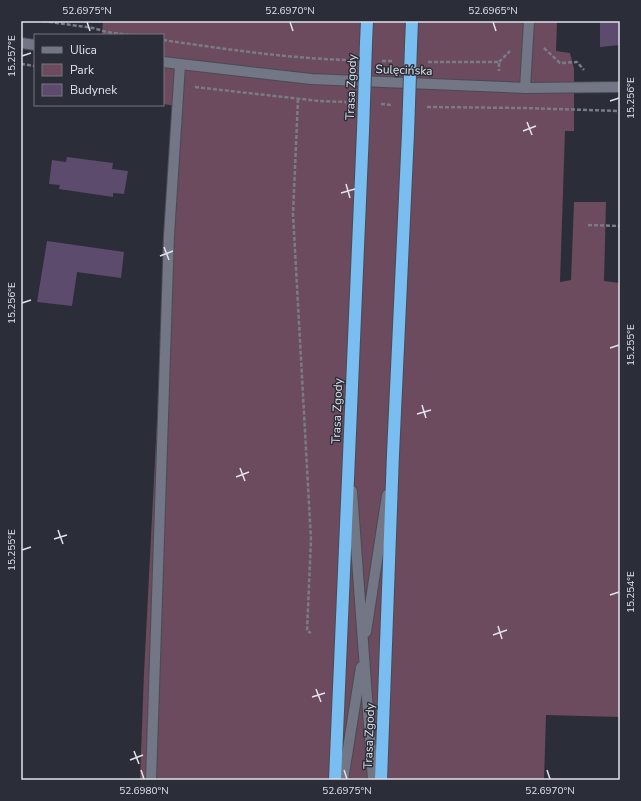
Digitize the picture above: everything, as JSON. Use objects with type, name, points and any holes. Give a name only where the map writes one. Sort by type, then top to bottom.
[{"type":"highway","name":"Trasa Zgody","points":[[335,780],[367,21]]},
{"type":"highway","name":"Trasa Zgody","points":[[381,780],[393,454],[412,21]]},
{"type":"street","points":[[525,88],[529,21]]},
{"type":"street","points":[[21,43],[34,45]]},
{"type":"street","name":"Sulęcińska","points":[[164,62],[311,79],[525,88],[620,87]]},
{"type":"street","points":[[151,780],[169,235],[180,65]]},
{"type":"street","points":[[349,451],[372,780]]},
{"type":"street","points":[[343,780],[393,454]]},
{"type":"path","points":[[43,21],[93,28],[122,34]]},
{"type":"path","points":[[164,40],[268,55],[349,60]]},
{"type":"path","points":[[500,87],[499,62],[514,46],[543,47],[560,63],[577,62],[583,70],[591,70]]},
{"type":"path","points":[[381,61],[396,61]]},
{"type":"path","points":[[420,62],[499,62]]},
{"type":"path","points":[[21,64],[34,66]]},
{"type":"path","points":[[179,86],[349,103]]},
{"type":"path","points":[[298,99],[293,214],[311,540],[307,631],[311,633]]},
{"type":"path","points":[[380,104],[395,105]]},
{"type":"path","points":[[425,107],[620,111]]},
{"type":"path","points":[[588,225],[620,226]]},
{"type":"green space","points":[[103,21],[557,21],[556,51],[570,53],[574,69],[574,131],[565,131],[560,282],[571,280],[574,202],[606,202],[604,281],[620,283],[620,717],[546,715],[544,780],[140,780],[144,673],[173,111],[176,106],[164,104],[164,34],[102,34]]},
{"type":"building","points":[[600,21],[620,21],[620,45],[600,47]]},
{"type":"building","points":[[67,157],[113,163],[112,169],[128,171],[124,194],[113,193],[113,197],[59,189],[60,185],[49,184],[52,160],[66,162]]},
{"type":"building","points":[[47,241],[124,252],[121,278],[77,272],[72,306],[37,302]]}]
